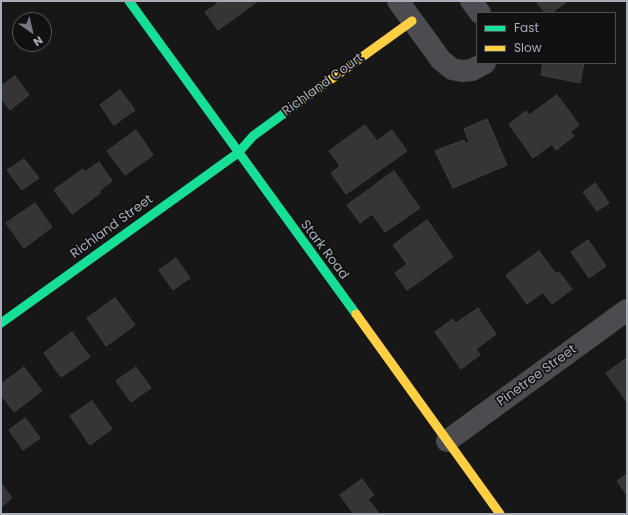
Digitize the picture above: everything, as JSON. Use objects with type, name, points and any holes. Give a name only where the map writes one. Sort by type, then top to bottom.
[{"type":"street","name":"Stark Road","points":[[129,1],[500,514]]},
{"type":"street","points":[[398,1],[441,60],[452,69],[462,71],[472,70],[483,64]]},
{"type":"street","points":[[471,1],[479,12]]},
{"type":"street","name":"Richland Court","points":[[238,153],[253,136],[412,21]]},
{"type":"street","name":"Richland Street","points":[[1,323],[238,153]]},
{"type":"street","name":"Pinetree Street","points":[[447,441],[627,310]]},
{"type":"building","points":[[215,1],[258,1],[218,30],[205,12],[217,4]]},
{"type":"building","points":[[536,1],[568,1],[552,12],[544,12]]},
{"type":"building","points":[[543,64],[584,64],[580,83],[541,75]]},
{"type":"building","points":[[15,76],[29,95],[10,110],[1,98],[1,86]]},
{"type":"building","points":[[120,90],[135,110],[114,125],[100,105]]},
{"type":"building","points":[[557,95],[579,125],[570,132],[574,136],[556,150],[552,144],[533,158],[509,124],[526,111],[529,115]]},
{"type":"building","points":[[487,119],[507,165],[453,188],[435,151],[464,140],[466,144],[469,142],[464,129]]},
{"type":"building","points":[[365,125],[377,141],[392,130],[407,151],[346,194],[331,173],[340,166],[329,151]]},
{"type":"building","points":[[136,130],[153,155],[125,175],[107,151]]},
{"type":"building","points":[[24,159],[39,178],[22,190],[7,170]]},
{"type":"building","points":[[99,162],[112,181],[99,191],[100,193],[72,214],[54,190],[83,169],[85,172]]},
{"type":"building","points":[[394,171],[420,208],[385,232],[372,214],[360,223],[347,205]]},
{"type":"building","points":[[595,183],[609,203],[597,211],[583,192]]},
{"type":"building","points":[[35,203],[52,227],[24,248],[6,223]]},
{"type":"building","points":[[427,220],[453,257],[407,290],[395,273],[407,264],[393,245]]},
{"type":"building","points":[[588,240],[606,266],[589,278],[571,252]]},
{"type":"building","points":[[539,251],[556,274],[559,272],[572,289],[552,304],[543,292],[527,304],[506,275]]},
{"type":"building","points":[[176,258],[190,278],[173,290],[159,270]]},
{"type":"building","points":[[115,298],[135,325],[106,346],[87,318]]},
{"type":"building","points":[[478,308],[496,334],[476,349],[480,355],[461,369],[435,332],[453,319],[456,323]]},
{"type":"building","points":[[72,332],[90,357],[61,377],[44,353]]},
{"type":"building","points":[[627,358],[627,402],[606,373]]},
{"type":"building","points":[[24,367],[42,391],[14,412],[1,395],[1,384]]},
{"type":"building","points":[[136,367],[151,388],[131,402],[116,381]]},
{"type":"building","points":[[92,401],[112,429],[90,445],[70,416]]},
{"type":"building","points":[[25,418],[40,438],[23,450],[9,430]]},
{"type":"building","points":[[627,474],[627,495],[617,481]]},
{"type":"building","points":[[362,479],[374,495],[368,499],[379,514],[351,514],[353,513],[340,495]]},
{"type":"building","points":[[1,483],[12,498],[1,507]]},
{"type":"traffic: fast","points":[[129,1],[356,314]]},
{"type":"traffic: fast","points":[[1,323],[238,153],[253,136],[305,98]]},
{"type":"traffic: slow","points":[[305,98],[412,21]]},
{"type":"traffic: slow","points":[[356,314],[500,514]]}]
